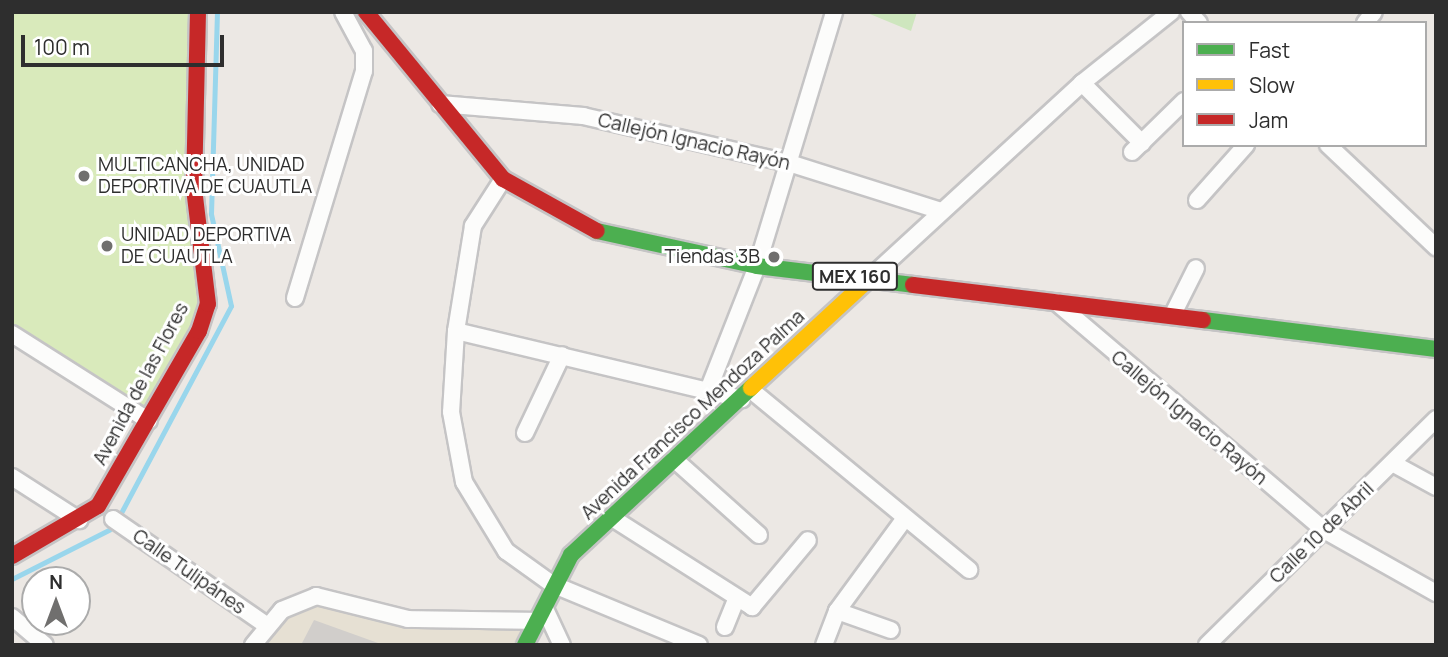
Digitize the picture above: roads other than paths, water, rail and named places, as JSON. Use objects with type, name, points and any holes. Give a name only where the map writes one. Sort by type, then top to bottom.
[{"type":"main road","name":"Avenida de las Flores","points":[[12,556],[79,520],[98,506],[149,421],[208,304],[194,188],[198,12]]},
{"type":"main road","name":"MEX 160","points":[[366,12],[503,179],[603,234],[757,266],[1172,314],[1436,349]]},
{"type":"main road","name":"Avenida Francisco Mendoza Palma","points":[[525,645],[552,584],[571,555],[614,519],[870,278]]},
{"type":"street","points":[[295,298],[364,71],[364,51],[343,12]]},
{"type":"street","points":[[709,388],[757,266],[834,12]]},
{"type":"street","name":"Avenida Francisco Mendoza Palma","points":[[870,278],[1082,83],[1170,12]]},
{"type":"street","points":[[1082,83],[1137,148],[1182,103]]},
{"type":"street","name":"Callejón Ignacio Rayón","points":[[440,104],[583,116],[789,163],[941,211]]},
{"type":"street","points":[[1197,200],[1245,147]]},
{"type":"street","points":[[1330,147],[1436,247]]},
{"type":"street","points":[[503,179],[473,226],[456,331],[451,412],[464,482],[506,551],[552,584],[699,645]]},
{"type":"street","points":[[1172,314],[1196,268]]},
{"type":"street","name":"Callejón Ignacio Rayón","points":[[1056,302],[1324,530],[1436,593]]},
{"type":"street","points":[[456,331],[746,394],[969,570]]},
{"type":"street","points":[[12,334],[149,421]]},
{"type":"street","points":[[525,433],[562,355]]},
{"type":"street","name":"Calle 10 de Abril","points":[[1207,645],[1394,464],[1436,419]]},
{"type":"street","points":[[674,460],[759,535]]},
{"type":"street","points":[[1394,464],[1436,487]]},
{"type":"street","points":[[12,477],[79,520]]},
{"type":"street","points":[[824,645],[837,611],[905,518]]},
{"type":"street","name":"Calle Tulipánes","points":[[113,519],[266,625]]},
{"type":"street","points":[[614,519],[752,607],[808,540]]},
{"type":"street","points":[[253,645],[266,625],[298,599],[316,596],[408,619],[540,615],[562,645]]},
{"type":"street","points":[[725,627],[737,598]]},
{"type":"street","points":[[837,611],[891,630]]},
{"type":"street","points":[[12,617],[46,645]]},
{"type":"waterway","points":[[121,513],[231,306],[211,214],[217,12]]},
{"type":"waterway","points":[[12,579],[109,530]]},
{"type":"place","name":"MULTICANCHA, UNIDAD DEPORTIVA DE CUAUTLA","points":[[84,176]]},
{"type":"place","name":"UNIDAD DEPORTIVA DE CUAUTLA","points":[[107,246]]},
{"type":"place","name":"Tiendas 3B","points":[[774,257]]}]
